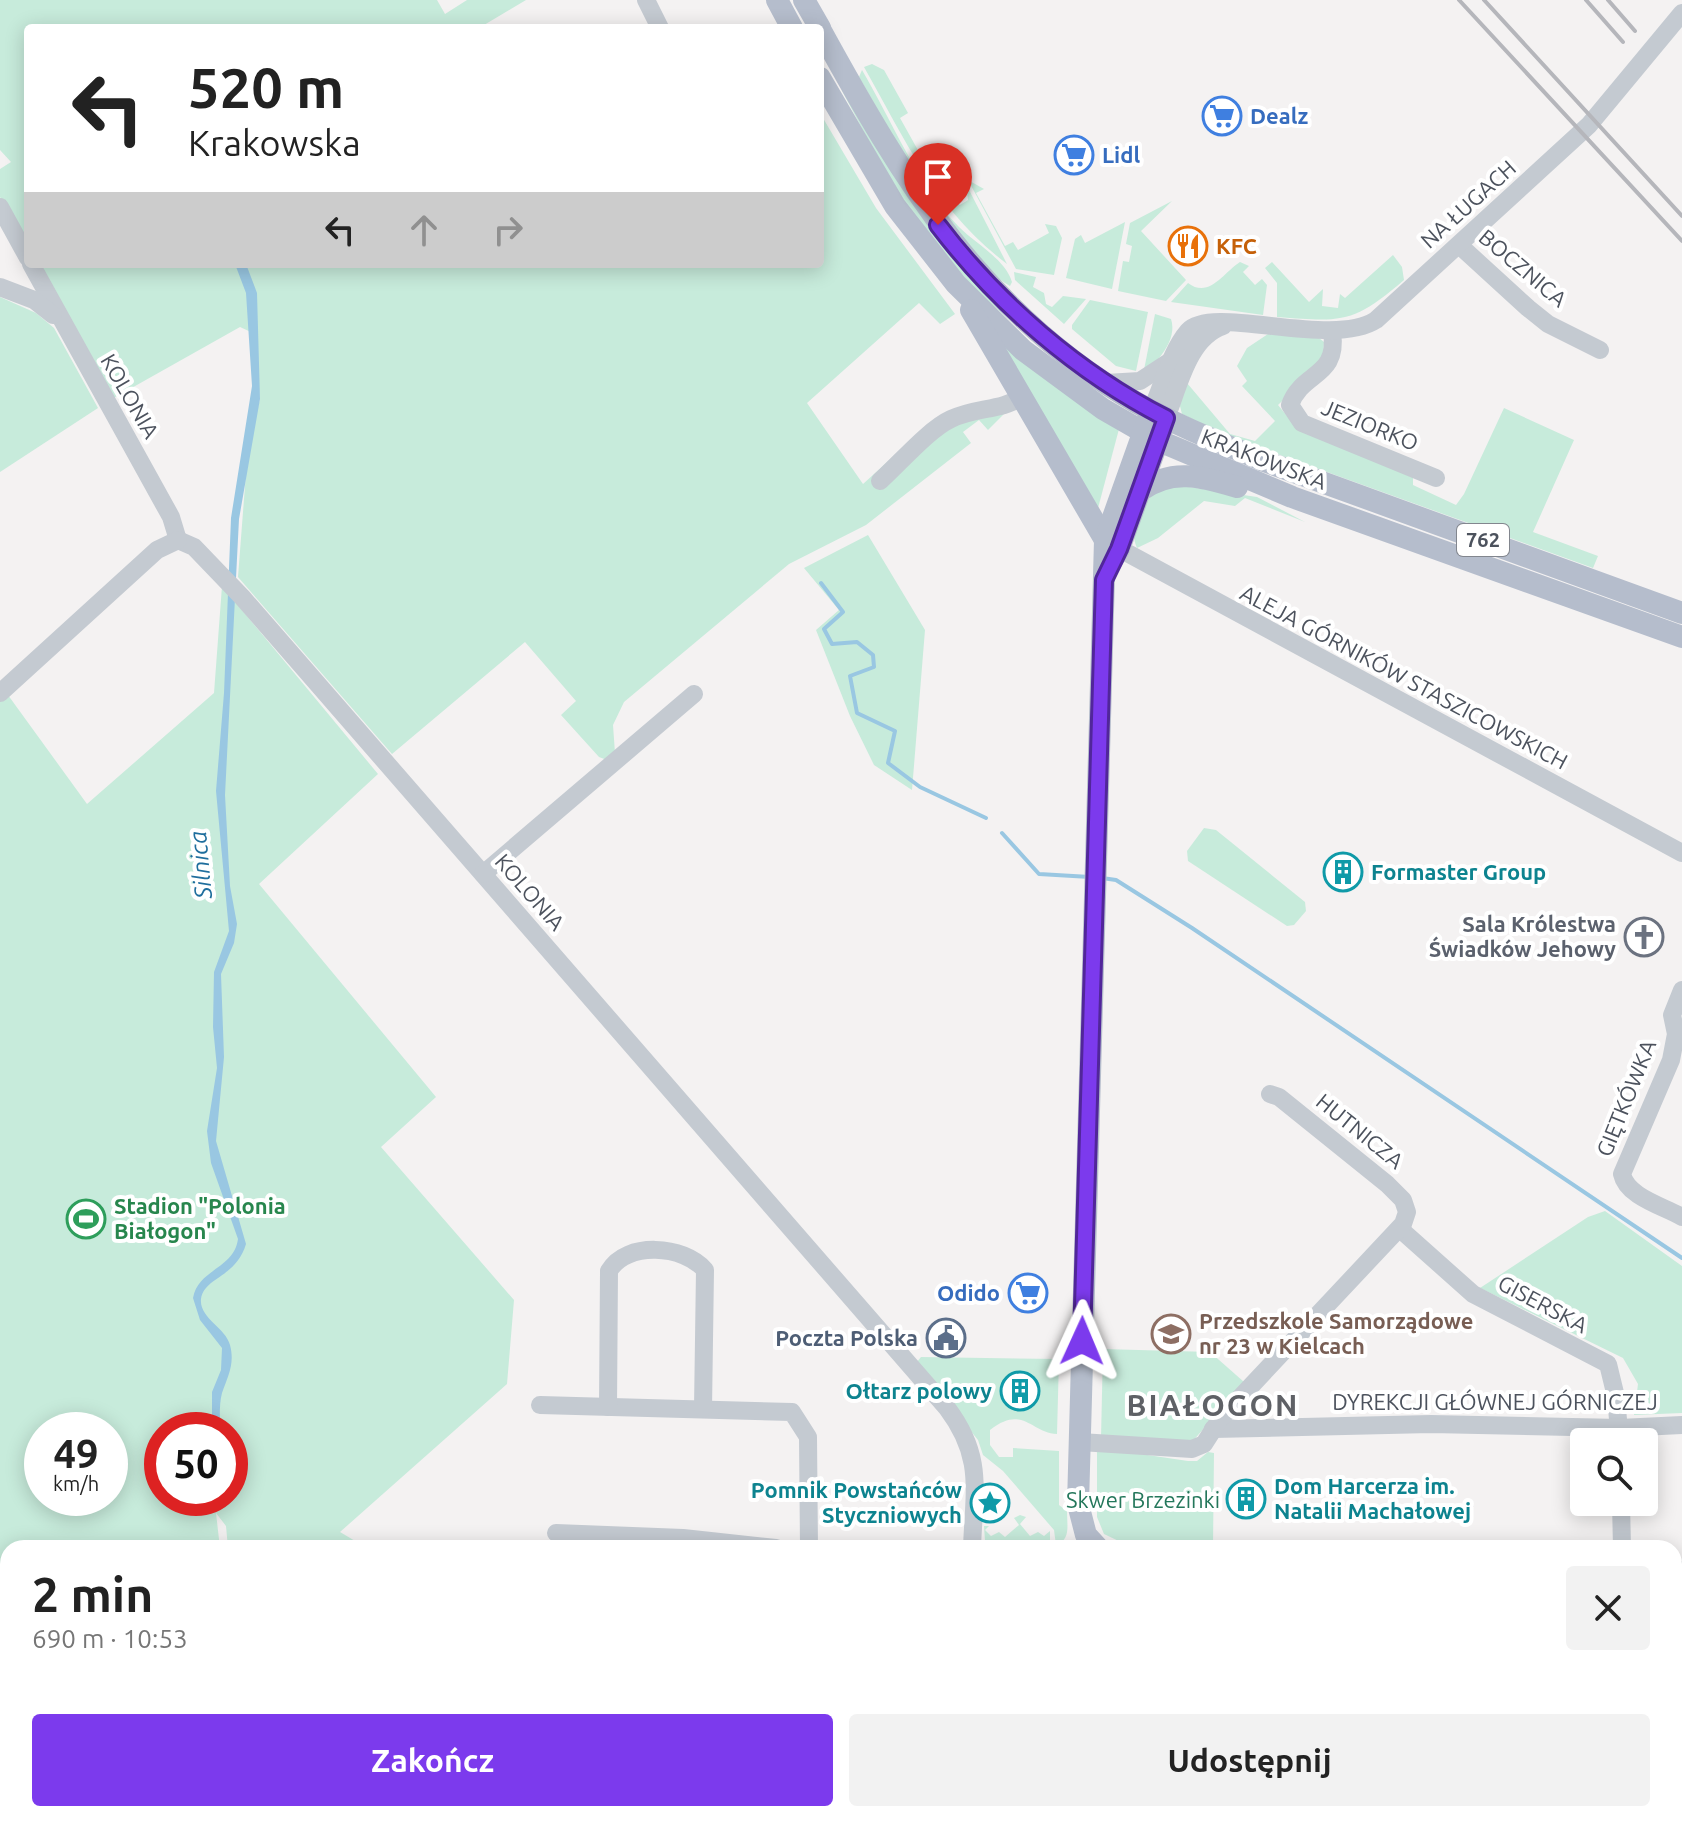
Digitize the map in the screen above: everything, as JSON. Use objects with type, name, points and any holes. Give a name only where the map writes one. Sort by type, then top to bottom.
[{"type":"main road","points":[[777,0],[790,24]]},
{"type":"main road","name":"KRAKOWSKA","points":[[804,0],[818,24]]},
{"type":"main road","name":"KRAKOWSKA","points":[[824,35],[896,165],[968,262],[1032,326],[1154,425],[1292,497],[1682,637]]},
{"type":"main road","name":"KRAKOWSKA","points":[[824,85],[895,206],[956,284],[1039,362],[1093,402],[1682,613]]},
{"type":"main road","points":[[956,284],[1099,535],[1112,544]]},
{"type":"main road","points":[[1112,544],[1140,491],[1154,425]]},
{"type":"main road","points":[[1088,1540],[1079,1515],[1080,1442],[1104,573],[1154,425]]},
{"type":"main road","points":[[1140,491],[1160,478],[1182,475],[1292,497]]},
{"type":"street","points":[[646,0],[658,24]]},
{"type":"street","name":"NA ŁUGACH","points":[[1154,425],[1174,358],[1194,326],[1215,321],[1332,332],[1362,328],[1376,320],[1594,120],[1682,13]]},
{"type":"street","points":[[824,76],[842,69]]},
{"type":"street","points":[[0,207],[24,251]]},
{"type":"street","name":"BOCZNICA","points":[[1459,245],[1548,324],[1600,350]]},
{"type":"street","name":"KOLONIA","points":[[33,268],[171,517],[178,540],[194,547],[219,571],[963,1429],[973,1451],[975,1470],[972,1540]]},
{"type":"street","points":[[0,287],[34,300],[59,319]]},
{"type":"street","name":"NA ŁUGACH","points":[[1154,425],[1201,338],[1221,326],[1237,324]]},
{"type":"street","name":"JEZIORKO","points":[[1332,332],[1334,345],[1329,363],[1295,395],[1290,405],[1293,414],[1302,423],[1436,478]]},
{"type":"street","name":"NA ŁUGACH","points":[[1106,383],[1140,381],[1174,358]]},
{"type":"street","points":[[880,481],[948,420],[985,406],[1002,408],[1022,397]]},
{"type":"street","points":[[0,693],[157,550],[178,540]]},
{"type":"street","name":"ALEJA GÓRNIKÓW STASZICOWSKICH","points":[[1112,544],[1682,853]]},
{"type":"street","points":[[483,874],[694,694]]},
{"type":"street","name":"GIĘTKÓWKA","points":[[1682,990],[1672,1015],[1676,1034],[1671,1060],[1625,1163],[1623,1179],[1633,1191],[1682,1217]]},
{"type":"street","name":"HUTNICZA","points":[[1270,1094],[1322,1130],[1397,1193],[1407,1212],[1400,1229]]},
{"type":"street","points":[[1080,1442],[1192,1449],[1204,1444],[1213,1429],[1400,1229]]},
{"type":"street","name":"GISERSKA","points":[[1400,1229],[1473,1294],[1608,1364],[1619,1428]]},
{"type":"street","points":[[608,1407],[609,1271],[616,1260],[632,1252],[678,1252],[695,1259],[705,1270],[703,1409]]},
{"type":"street","points":[[540,1405],[792,1412],[808,1437],[809,1540]]},
{"type":"street","name":"DYREKCJI GŁÓWNEJ GÓRNICZEJ","points":[[1213,1429],[1431,1424],[1570,1432]]},
{"type":"street","name":"DYREKCJI GŁÓWNEJ GÓRNICZEJ","points":[[1658,1429],[1682,1425]]},
{"type":"street","points":[[1621,1516],[1622,1540]]},
{"type":"street","points":[[556,1533],[709,1540]]},
{"type":"green space","points":[[0,0],[437,0],[445,14],[467,0],[526,0],[486,24],[24,24],[24,241],[0,197],[0,169],[11,162],[0,150]]},
{"type":"green space","points":[[872,64],[884,70],[908,113],[900,118],[938,186],[960,205],[968,200],[966,184],[1007,264],[961,221],[925,174],[864,67]]},
{"type":"green space","points":[[862,70],[930,192],[959,227],[1003,266],[1012,282],[1010,286],[987,269],[965,246],[924,191],[859,77]]},
{"type":"green space","points":[[841,89],[1035,342],[975,290],[899,198]]},
{"type":"green space","points":[[824,120],[876,208],[955,314],[940,324],[919,303],[807,403],[863,484],[929,424],[1009,409],[988,430],[979,420],[963,432],[971,443],[866,525],[789,564],[624,702],[613,725],[615,753],[607,760],[599,757],[561,715],[576,701],[525,642],[392,754],[238,577],[248,447],[260,399],[253,333],[240,327],[112,399],[39,268],[824,268]]},
{"type":"green space","points":[[968,180],[984,189],[976,193],[1005,246],[1013,242],[1018,250],[1049,233],[1045,224],[1056,226],[1062,238],[1054,275],[1016,269]]},
{"type":"green space","points":[[1172,201],[1141,231],[1186,280],[1166,301],[1118,291],[1123,261],[1129,262],[1132,246],[1126,244],[1130,223]]},
{"type":"green space","points":[[1125,222],[1112,289],[1066,278],[1075,239],[1081,235],[1085,243]]},
{"type":"green space","points":[[1393,255],[1402,267],[1404,280],[1359,312],[1346,317],[1317,320],[1277,317],[1277,283],[1265,268],[1272,262],[1309,302],[1323,289],[1322,306],[1338,308],[1340,294],[1345,298]]},
{"type":"green space","points":[[1240,262],[1249,266],[1243,272],[1255,285],[1262,279],[1267,285],[1263,315],[1171,302],[1188,283],[1203,288],[1209,286]]},
{"type":"green space","points":[[1014,272],[1036,277],[1033,287],[1044,293],[1046,304],[1052,307],[1063,296],[1086,299],[1064,324],[1015,280]]},
{"type":"green space","points":[[0,297],[36,313],[54,328],[98,408],[0,472]]},
{"type":"green space","points":[[1090,300],[1148,312],[1136,371],[1116,366],[1072,329]]},
{"type":"green space","points":[[1155,314],[1171,319],[1172,335],[1160,357],[1143,375]]},
{"type":"green space","points":[[1268,334],[1319,338],[1324,342],[1323,361],[1278,405],[1292,422],[1413,475],[1413,485],[1456,505],[1504,408],[1574,440],[1533,532],[1598,556],[1593,568],[1230,437],[1182,414],[1179,402],[1187,383],[1230,434],[1255,441],[1275,421],[1242,386],[1247,381],[1237,366],[1247,348]]},
{"type":"green space","points":[[1000,339],[1119,429],[1097,512]]},
{"type":"green space","points":[[1162,483],[1257,497],[1305,522],[1245,498],[1235,506],[1204,501],[1158,538],[1137,548],[1134,539],[1136,521]]},
{"type":"green space","points":[[868,535],[925,630],[912,790],[874,765],[850,716],[816,630],[839,610],[804,568]]},
{"type":"green space","points":[[222,586],[378,774],[259,884],[436,1097],[381,1147],[514,1300],[507,1384],[340,1532],[354,1540],[227,1540],[226,1526],[218,1516],[248,1516],[248,1412],[144,1412],[144,1516],[216,1516],[219,1540],[0,1540],[0,684],[87,804],[214,693]]},
{"type":"green space","points":[[1204,828],[1216,830],[1305,902],[1306,911],[1294,925],[1287,926],[1188,861],[1187,851]]},
{"type":"green space","points":[[1605,1211],[1682,1266],[1682,1413],[1634,1415],[1638,1384],[1623,1358],[1480,1288],[1588,1217]]},
{"type":"green space","points":[[1103,1349],[1210,1352],[1244,1382],[1192,1442],[1101,1438]]},
{"type":"green space","points":[[921,1357],[1059,1359],[1057,1434],[1026,1422],[1011,1420],[990,1430],[990,1445],[999,1457],[1013,1457],[1013,1448],[1059,1451],[1059,1505],[1067,1511],[1064,1540],[1055,1540],[1054,1530],[1003,1471],[983,1455],[978,1440],[916,1363]]},
{"type":"green space","name":"Skwer Brzezinki","points":[[1097,1450],[1188,1461],[1197,1461],[1208,1452],[1214,1453],[1213,1540],[1117,1540],[1104,1534],[1097,1517]]},
{"type":"green space","points":[[1020,1515],[1026,1517],[1020,1524],[1030,1536],[1038,1532],[1044,1536],[1050,1531],[1050,1540],[985,1540],[984,1526],[989,1526],[985,1530],[991,1536],[999,1532],[1005,1537],[1019,1525],[1014,1518]]},
{"type":"water","points":[[237,268],[248,268],[257,293],[260,399],[239,519],[225,795],[230,886],[237,924],[234,943],[221,974],[224,1057],[216,1141],[246,1244],[235,1264],[208,1286],[201,1299],[204,1312],[228,1339],[232,1358],[220,1412],[212,1412],[212,1392],[221,1370],[222,1348],[200,1320],[193,1298],[196,1288],[208,1274],[230,1257],[238,1239],[211,1163],[207,1131],[217,1068],[213,1027],[214,972],[229,931],[216,791],[224,693],[231,518],[252,386],[246,293]]},
{"type":"waterway","points":[[821,583],[843,612],[824,629],[832,644],[857,642],[873,655],[874,667],[850,676],[857,713],[895,731],[888,763],[920,787],[986,818]]},
{"type":"waterway","points":[[1002,833],[1039,874],[1090,877]]},
{"type":"waterway","points":[[1102,878],[1116,880],[1192,928],[1682,1258]]},
{"type":"railway","points":[[1459,0],[1682,241]]},
{"type":"railway","points":[[1484,0],[1682,216]]},
{"type":"railway","points":[[1586,0],[1623,42]]},
{"type":"railway","points":[[1608,0],[1635,31]]},
{"type":"place","name":"Dealz","points":[[1222,116]]},
{"type":"place","name":"Lidl","points":[[1074,155]]},
{"type":"place","name":"KFC","points":[[1188,246]]},
{"type":"place","name":"Formaster Group","points":[[1343,872]]},
{"type":"place","name":"Sala Królestwa Świadków Jehowy","points":[[1644,937]]},
{"type":"place","name":"Stadion \"Polonia Białogon\"","points":[[86,1219]]},
{"type":"place","name":"Odido","points":[[1028,1293]]},
{"type":"place","name":"Przedszkole Samorządowe nr 23 w Kielcach","points":[[1171,1334]]},
{"type":"place","name":"Poczta Polska","points":[[946,1338]]},
{"type":"place","name":"Ołtarz polowy","points":[[1020,1391]]},
{"type":"place","name":"Dom Harcerza im. Natalii Machałowej","points":[[1246,1499]]},
{"type":"place","name":"Pomnik Powstańców Styczniowych","points":[[990,1503]]},
{"type":"district","name":"BIAŁOGON","points":[[1213,1406]]},
{"type":"route","points":[[938,225],[990,286],[1040,333],[1106,383],[1166,418],[1119,549],[1104,573],[1082,1341]]},
{"type":"water label","name":"Silnica","points":[[201,865]]}]
